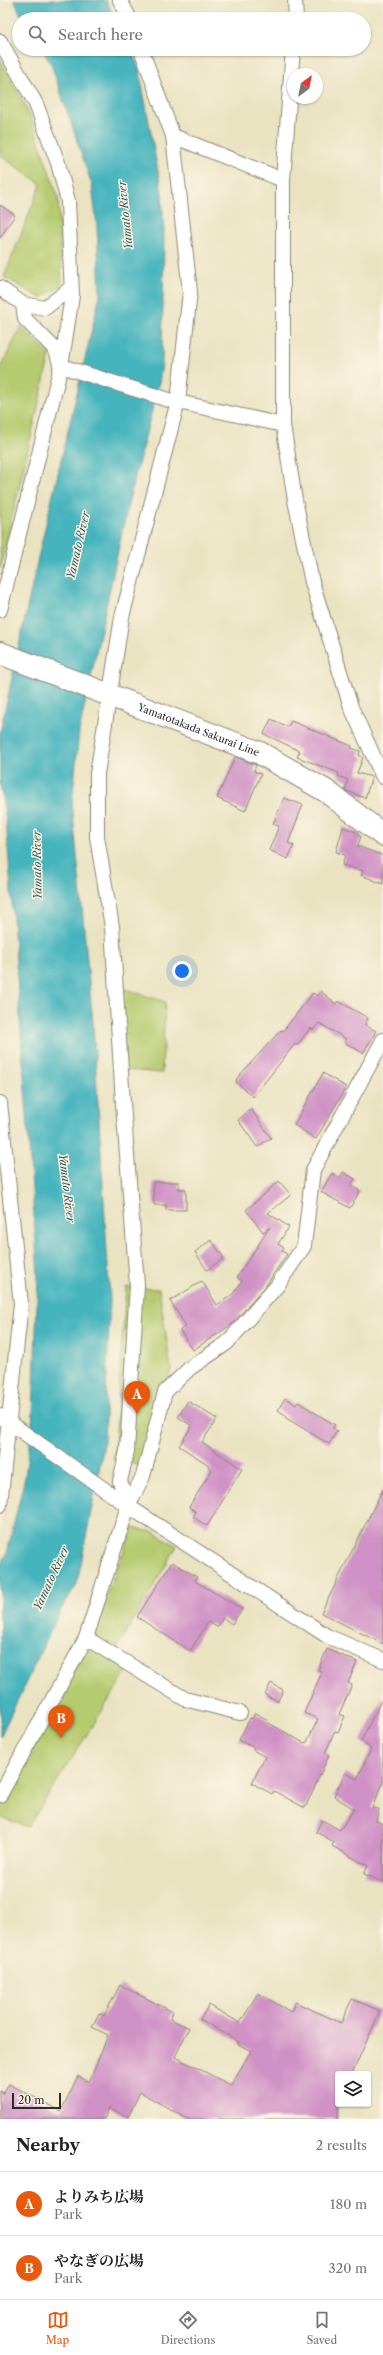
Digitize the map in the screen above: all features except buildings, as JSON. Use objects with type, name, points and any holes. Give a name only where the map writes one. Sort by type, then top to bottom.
[{"type":"main road","name":"Yamatotakada Sakurai Line","points":[[0,652],[260,753],[326,791],[383,835]]},
{"type":"street","points":[[120,0],[126,12]]},
{"type":"street","points":[[295,0],[296,12]]},
{"type":"street","points":[[0,41],[36,104],[62,178],[68,201],[72,288],[64,368],[0,610]]},
{"type":"street","points":[[128,1506],[120,1481],[127,1451],[137,1285],[123,1103],[112,927],[97,837],[97,774],[105,692],[173,400],[190,292],[173,136],[144,56]]},
{"type":"street","points":[[292,56],[283,180],[283,424],[295,500],[312,582],[350,707],[383,777]]},
{"type":"street","points":[[173,136],[283,180]]},
{"type":"street","points":[[0,288],[23,304],[45,308],[72,288]]},
{"type":"street","points":[[23,304],[25,319],[56,350],[64,368],[173,400],[283,424]]},
{"type":"street","points":[[0,1795],[86,1638],[128,1506],[143,1476],[165,1392],[190,1368],[228,1343],[277,1286],[304,1246],[313,1170],[383,1040]]},
{"type":"street","points":[[0,1103],[21,1304],[0,1505]]},
{"type":"street","points":[[8,1422],[116,1496],[128,1506],[327,1636],[383,1660]]},
{"type":"street","points":[[86,1638],[185,1699],[240,1713]]},
{"type":"green space","points":[[0,59],[29,113],[58,197],[62,285],[41,298],[4,277],[41,184],[0,155]]},
{"type":"green space","points":[[21,327],[50,355],[0,569],[0,369]]},
{"type":"green space","points":[[119,987],[165,1002],[162,1073],[124,1070]]},
{"type":"green space","points":[[126,1287],[159,1289],[171,1369],[142,1463],[138,1465],[114,1460]]},
{"type":"green space","points":[[133,1528],[154,1532],[177,1546],[116,1650],[90,1637]]},
{"type":"green space","points":[[89,1644],[128,1670],[28,1827],[0,1817],[0,1805]]},
{"type":"water","points":[[14,0],[106,0],[112,12],[20,12]]},
{"type":"water","name":"Yamato River","points":[[46,56],[133,56],[139,68],[162,193],[164,234],[162,363],[159,383],[129,500],[79,732],[72,803],[93,1023],[110,1300],[104,1444],[77,1584],[61,1609],[0,1737],[0,1568],[7,1553],[25,1477],[33,1414],[38,1274],[6,819],[0,783],[0,733],[38,558],[100,295],[97,226],[92,185],[51,64]]},
{"type":"place","name":"よりみち広場","points":[[137,1414]]},
{"type":"place","name":"やなぎの広場","points":[[61,1738]]}]
